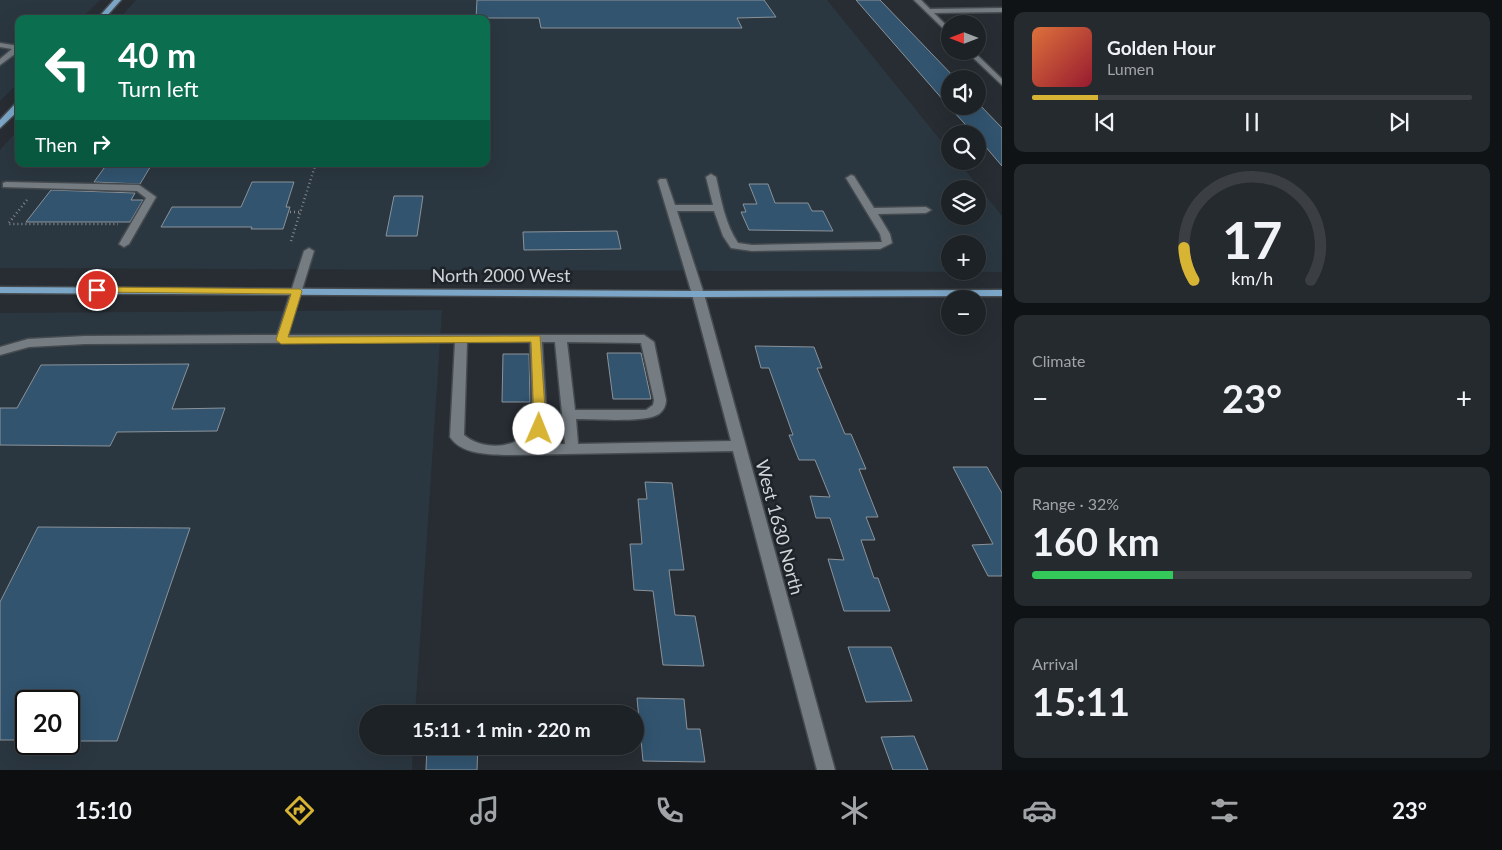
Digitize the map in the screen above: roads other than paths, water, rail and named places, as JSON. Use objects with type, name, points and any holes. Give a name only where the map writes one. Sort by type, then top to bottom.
[{"type":"main road","points":[[104,15],[118,0]]},
{"type":"main road","points":[[0,125],[15,109]]},
{"type":"main road","name":"North 2000 West","points":[[0,290],[698,294],[1002,293]]},
{"type":"street","points":[[916,0],[941,24]]},
{"type":"street","points":[[927,10],[1002,10]]},
{"type":"street","points":[[0,46],[15,47]]},
{"type":"street","points":[[0,63],[15,50]]},
{"type":"street","points":[[978,60],[1002,84]]},
{"type":"street","points":[[711,177],[718,208],[731,242],[735,246],[752,248],[880,246],[886,243],[884,234],[851,178]]},
{"type":"street","name":"West 1630 North","points":[[663,181],[698,294],[826,770]]},
{"type":"street","points":[[6,185],[139,188],[151,197],[124,244]]},
{"type":"street","points":[[672,208],[718,208]]},
{"type":"street","points":[[871,211],[926,210]]},
{"type":"street","points":[[281,340],[309,251]]},
{"type":"street","points":[[461,338],[457,437],[473,447],[514,449],[739,446]]},
{"type":"street","points":[[514,449],[534,437],[540,424],[536,338]]},
{"type":"street","points":[[0,351],[28,343],[85,340],[561,338],[644,339],[648,342],[660,400],[656,410],[646,414],[568,415]]},
{"type":"street","points":[[561,338],[572,448]]}]
